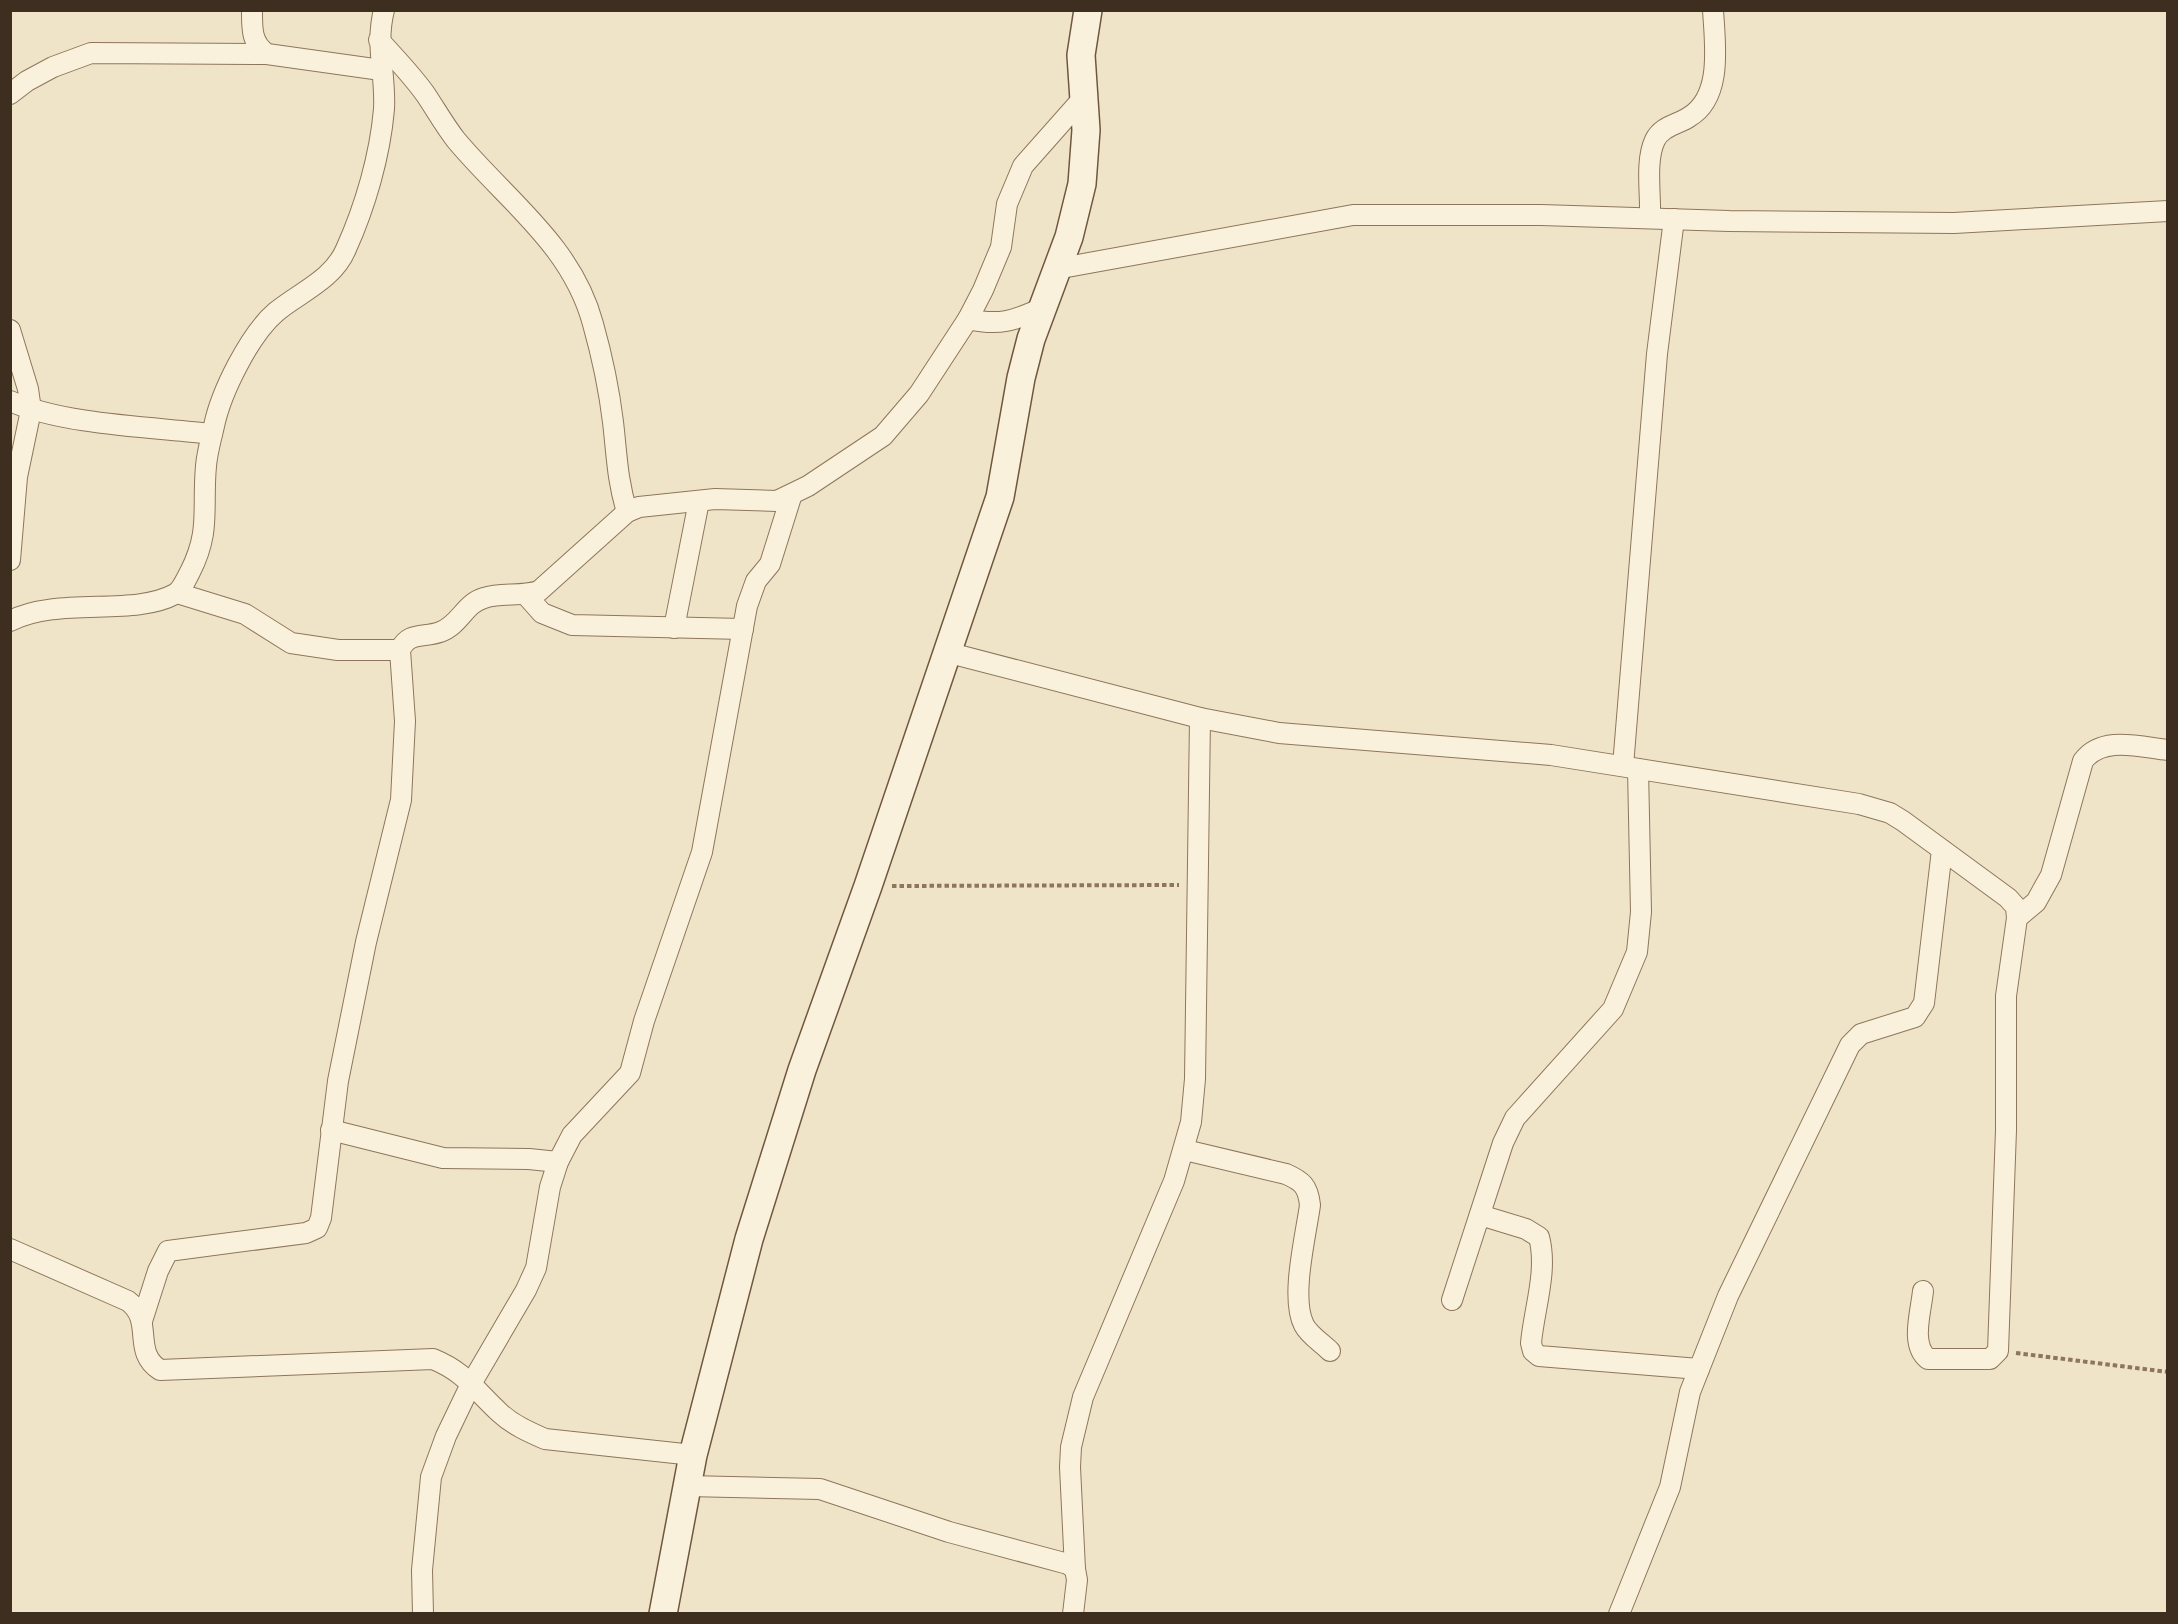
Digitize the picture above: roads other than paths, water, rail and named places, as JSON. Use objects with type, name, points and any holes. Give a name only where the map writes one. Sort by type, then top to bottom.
[{"type":"street","points":[[252,10],[252,33],[257,47],[267,54]]},
{"type":"street","points":[[177,593],[201,550],[205,532],[206,466],[212,434],[230,384],[263,324],[327,274],[345,252],[364,198],[384,109],[379,40],[384,10]]},
{"type":"street","points":[[663,1614],[693,1455],[749,1239],[802,1070],[868,886],[946,652],[993,523],[1004,477],[1016,397],[1042,308],[1069,237],[1082,184],[1086,155],[1081,55],[1088,10]]},
{"type":"street","points":[[1650,218],[1651,157],[1656,139],[1662,130],[1696,113],[1710,93],[1715,53],[1713,10]]},
{"type":"street","points":[[379,40],[410,73],[454,138],[539,227],[555,247],[585,300],[593,323],[607,383],[617,480],[627,512]]},
{"type":"street","points":[[10,94],[27,81],[53,67],[91,53],[267,54],[381,70]]},
{"type":"street","points":[[142,1321],[158,1271],[168,1251],[306,1233],[317,1228],[324,1206],[331,1130],[366,942],[401,800],[405,721],[400,650],[404,642],[412,636],[439,633],[452,626],[477,600],[486,597],[526,595],[539,591],[627,512],[639,507],[699,501],[777,501],[790,497],[883,436],[919,394],[984,291],[1001,247],[1007,204],[1014,183],[1039,146],[1084,97]]},
{"type":"street","points":[[1056,269],[1353,215],[1954,223],[2168,211]]},
{"type":"street","points":[[1452,1300],[1503,1143],[1515,1118],[1613,1009],[1629,974],[1640,934],[1630,768],[1657,354],[1674,219]]},
{"type":"street","points":[[968,319],[990,324],[1002,323],[1042,308]]},
{"type":"street","points":[[10,330],[28,389],[31,410],[17,477],[10,560]]},
{"type":"street","points":[[10,401],[31,410],[61,416],[212,434]]},
{"type":"street","points":[[423,1614],[423,1558],[432,1477],[446,1436],[471,1384],[526,1290],[536,1268],[550,1187],[558,1162],[572,1135],[630,1073],[644,1021],[702,852],[752,591],[756,581],[770,564],[790,497]]},
{"type":"street","points":[[674,628],[699,501]]},
{"type":"street","points":[[10,621],[40,611],[159,600],[177,593],[244,614],[291,643],[339,650],[400,650]]},
{"type":"street","points":[[526,595],[542,613],[572,625],[743,629]]},
{"type":"street","points":[[946,652],[1200,718],[1303,737],[1512,751],[1859,804],[1890,813],[2008,898],[2016,907],[2017,918],[2006,996],[2006,1130],[1998,1351],[1990,1359],[1939,1360],[1928,1359],[1920,1353],[1917,1343],[1923,1291]]},
{"type":"street","points":[[1073,1614],[1077,1580],[1070,1467],[1076,1421],[1083,1397],[1185,1150],[1195,1079],[1200,718]]},
{"type":"street","points":[[2017,918],[2036,902],[2051,875],[2083,760],[2091,751],[2103,746],[2115,745],[2168,750]]},
{"type":"street","points":[[1619,1614],[1670,1487],[1690,1392],[1728,1296],[1850,1045],[1861,1034],[1915,1017],[1924,1003],[1942,850]]},
{"type":"street","points":[[331,1130],[443,1158],[529,1159],[558,1162]]},
{"type":"street","points":[[1185,1150],[1286,1174],[1301,1181],[1308,1190],[1310,1205],[1299,1296],[1300,1312],[1304,1326],[1330,1351]]},
{"type":"street","points":[[1479,1215],[1526,1229],[1539,1237],[1542,1265],[1531,1344],[1539,1356],[1698,1370]]},
{"type":"street","points":[[10,1249],[128,1301],[138,1309],[142,1321],[144,1352],[149,1363],[160,1370],[433,1359],[455,1368],[501,1414],[524,1430],[545,1439],[693,1455]]},
{"type":"street","points":[[687,1486],[820,1489],[949,1532],[1068,1564],[1075,1569]]}]
